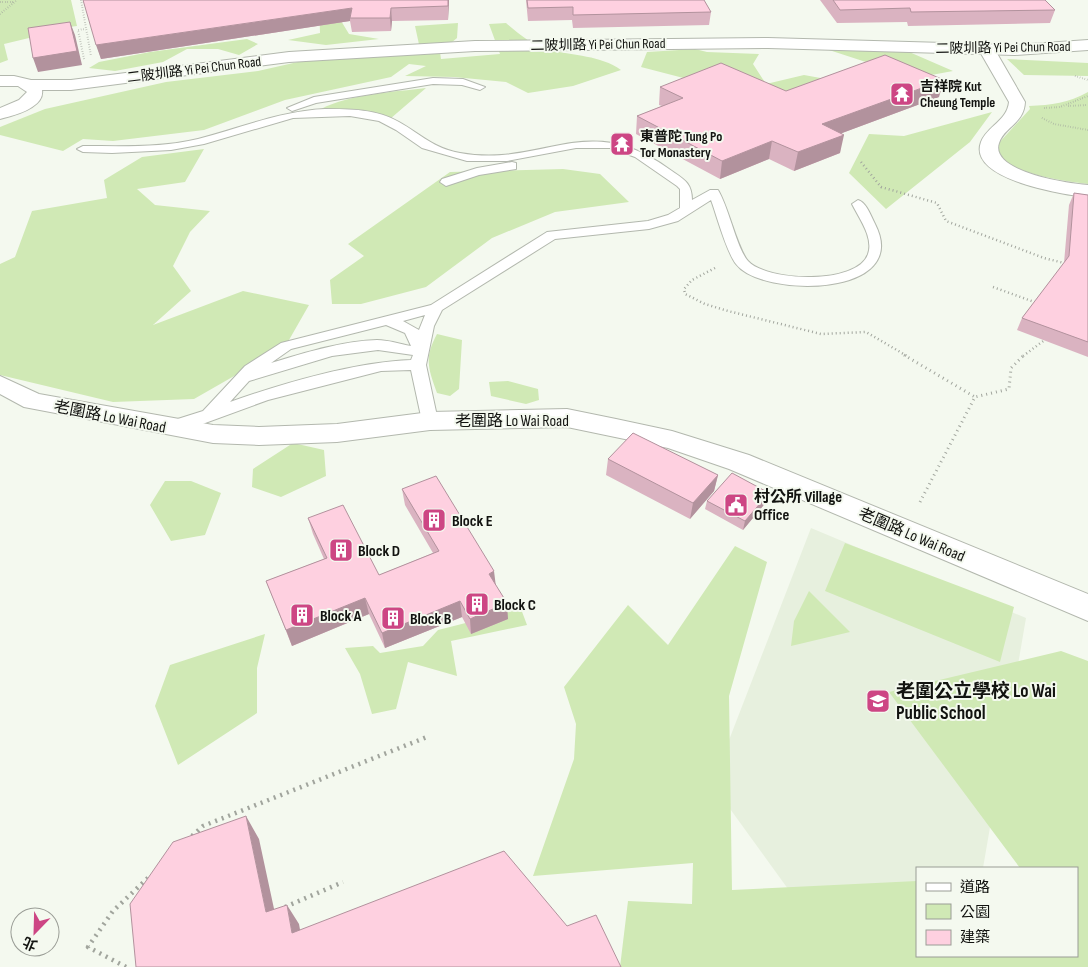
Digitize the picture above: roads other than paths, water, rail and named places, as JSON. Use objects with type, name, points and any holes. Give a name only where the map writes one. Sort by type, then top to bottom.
[{"type":"street","name":"二陂圳路 Yi Pei Chun Road","points":[[3,80],[28,85],[57,86],[325,54],[475,46],[759,43],[987,50],[1088,45]]},
{"type":"street","points":[[987,50],[1017,102],[1013,118],[990,143],[989,152],[994,161],[1029,180],[1057,188],[1088,191]]},
{"type":"street","name":"二陂圳路 Yi Pei Chun Road","points":[[9,111],[60,91],[109,80]]},
{"type":"street","points":[[9,111],[34,95],[33,88],[28,85]]},
{"type":"street","name":"老圍路 Lo Wai Road","points":[[0,384],[33,401],[213,434],[259,436],[337,432],[430,421],[567,418],[672,440],[739,462],[1088,608]]},
{"type":"lane","points":[[250,126],[314,100],[347,94],[434,81],[463,82],[480,87]]},
{"type":"lane","points":[[83,149],[169,147],[198,142],[250,126],[300,114],[322,112],[368,114],[391,122],[425,146],[450,154],[473,158],[539,153],[569,144],[611,145],[633,152],[681,183],[686,189],[686,208]]},
{"type":"lane","points":[[446,182],[477,172],[533,162],[539,153]]},
{"type":"lane","points":[[209,415],[240,381],[266,357],[293,342],[436,308],[535,244],[552,236],[649,225],[673,218],[686,208],[714,193],[741,262],[749,270],[762,276],[801,281],[844,277],[861,272],[871,264],[875,252],[875,238],[858,204]]},
{"type":"lane","points":[[419,358],[427,326],[436,308]]},
{"type":"lane","points":[[388,320],[408,326],[416,335],[430,421]]},
{"type":"lane","points":[[240,381],[266,370],[337,352],[378,345],[419,358]]},
{"type":"lane","points":[[168,427],[186,424],[263,396],[419,358]]},
{"type":"place","name":"吉祥院 Kut Cheung Temple","points":[[902,94]]},
{"type":"place","name":"東普陀 Tung Po Tor Monastery","points":[[622,144]]},
{"type":"place","name":"村公所 Village Office","points":[[736,505]]},
{"type":"place","name":"Block E","points":[[434,520]]},
{"type":"place","name":"Block D","points":[[341,550]]},
{"type":"place","name":"Block C","points":[[477,604]]},
{"type":"place","name":"Block A","points":[[302,615]]},
{"type":"place","name":"Block B","points":[[393,618]]},
{"type":"place","name":"老圍公立學校 Lo Wai Public School","points":[[878,701]]}]
